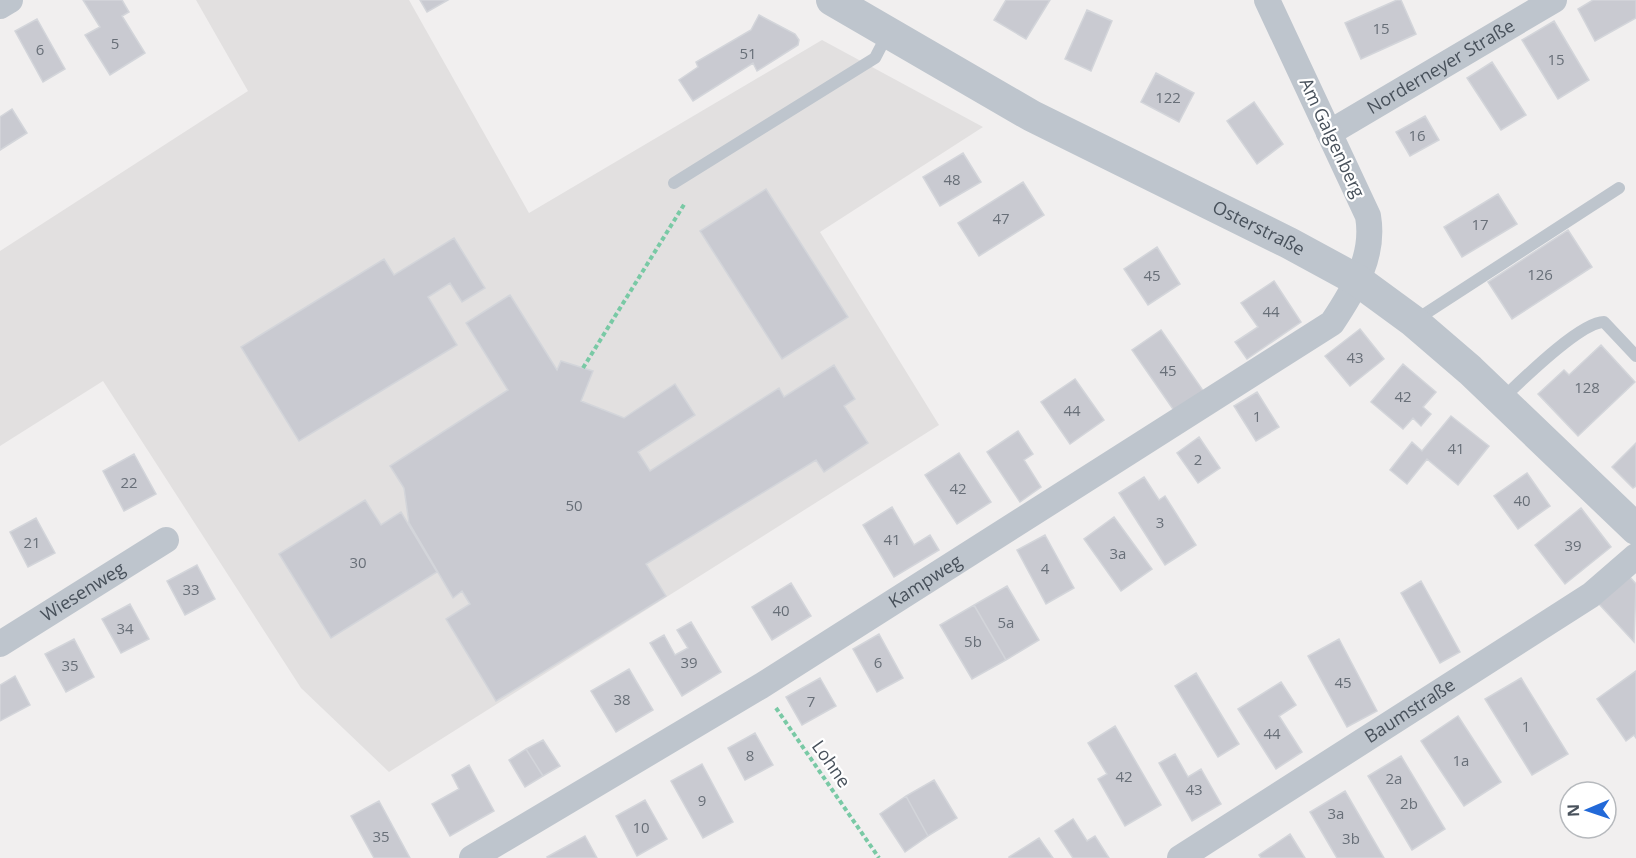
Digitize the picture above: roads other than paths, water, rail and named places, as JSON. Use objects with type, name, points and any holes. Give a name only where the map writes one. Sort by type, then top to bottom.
[{"type":"street","points":[[0,6],[10,0]]},
{"type":"street","name":"Osterstraße","points":[[832,0],[1032,116],[1278,237],[1357,280],[1413,321],[1632,517]]},
{"type":"street","name":"Am Galgenberg","points":[[1267,0],[1368,216],[1371,235],[1367,257],[1357,280]]},
{"type":"street","name":"Norderneyer Straße","points":[[1329,133],[1554,0]]},
{"type":"street","name":"Kampweg","points":[[472,858],[761,686],[1332,323],[1357,280]]},
{"type":"street","name":"Wiesenweg","points":[[0,644],[166,540]]},
{"type":"street","name":"Baumstraße","points":[[1180,858],[1591,595],[1636,556]]},
{"type":"lane","points":[[674,183],[875,58],[888,33]]},
{"type":"lane","points":[[1413,321],[1619,188]]},
{"type":"lane","points":[[1502,400],[1532,369],[1587,327],[1599,322],[1604,321],[1636,356]]}]
